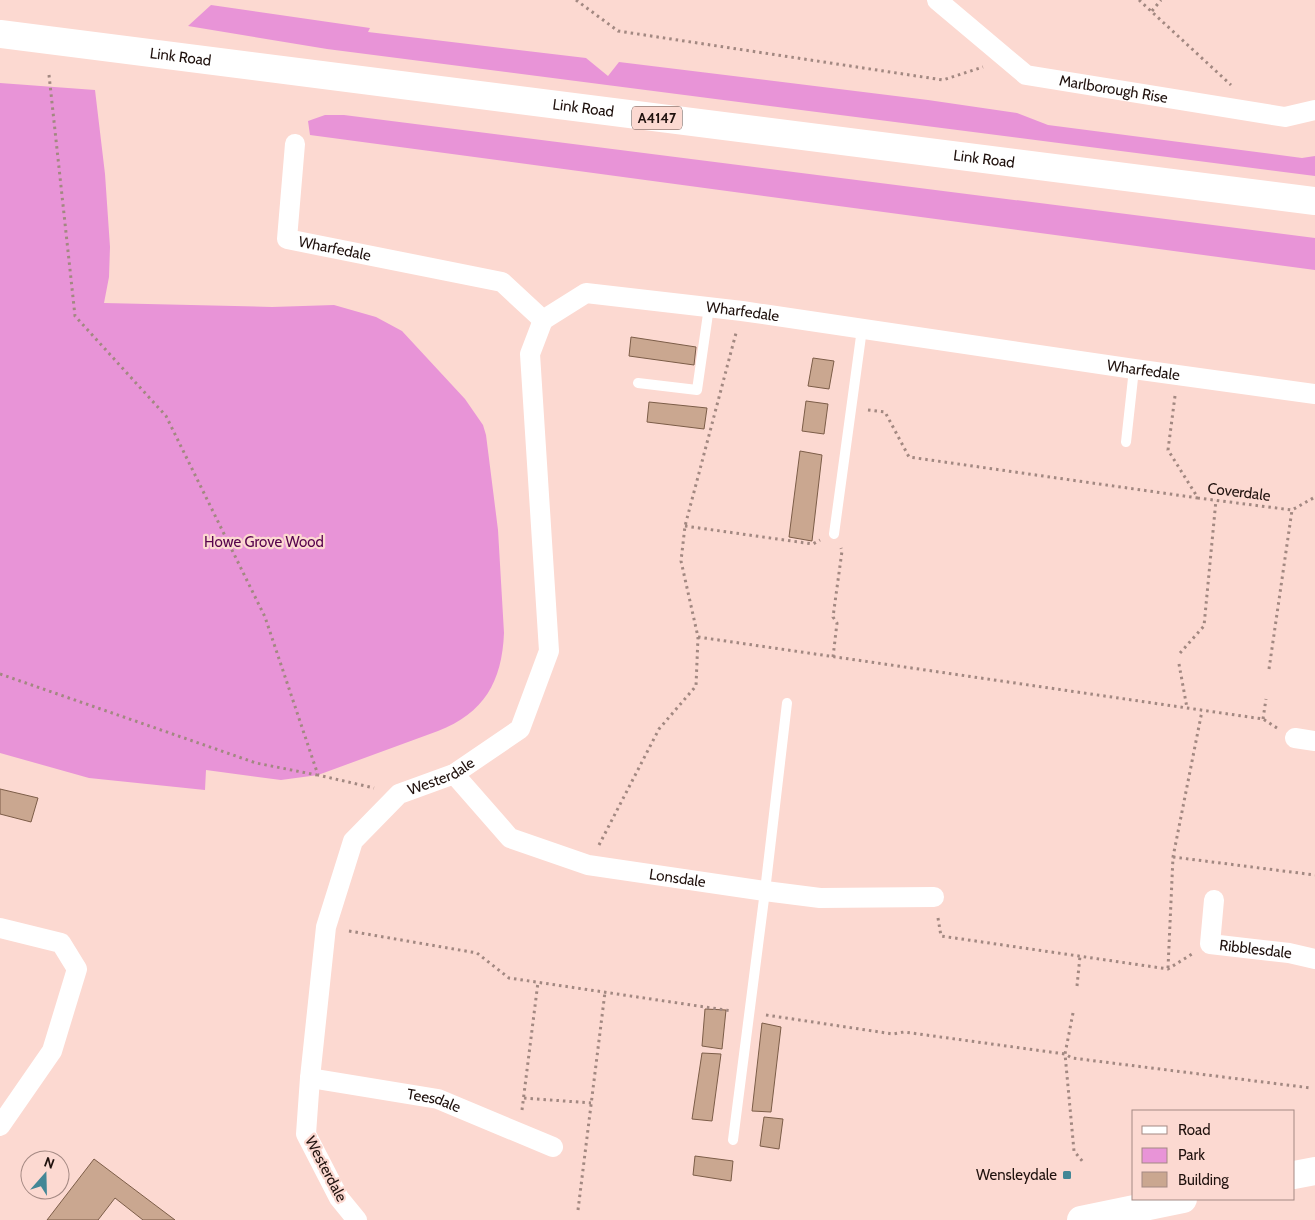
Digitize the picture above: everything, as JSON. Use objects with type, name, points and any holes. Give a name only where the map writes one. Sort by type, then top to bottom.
[{"type":"main road","name":"Link Road","points":[[0,34],[1315,201]]},
{"type":"main road","points":[[1295,1176],[1315,1171]]},
{"type":"main road","points":[[1083,1220],[1178,1200]]},
{"type":"street","name":"Marlborough Rise","points":[[937,0],[1026,75],[1285,117],[1315,110]]},
{"type":"street","name":"Wharfedale","points":[[295,144],[287,239],[502,282],[543,320],[586,293],[742,311],[1315,394]]},
{"type":"street","name":"Westerdale","points":[[357,1220],[339,1198],[306,1134],[326,927],[353,841],[399,794],[454,774],[520,729],[549,651],[530,354],[543,320]]},
{"type":"street","points":[[1295,738],[1315,742]]},
{"type":"street","name":"Lonsdale","points":[[454,774],[510,838],[588,865],[820,898],[934,897]]},
{"type":"street","name":"Ribblesdale","points":[[1214,900],[1210,944],[1290,953],[1315,959]]},
{"type":"street","points":[[0,928],[61,943],[77,969],[52,1051],[0,1126]]},
{"type":"street","name":"Teesdale","points":[[310,1078],[438,1099],[553,1147]]},
{"type":"lane","points":[[638,383],[697,390],[710,307]]},
{"type":"lane","points":[[834,534],[862,329]]},
{"type":"lane","points":[[1126,442],[1134,369]]},
{"type":"lane","points":[[733,1140],[787,703]]},
{"type":"path","points":[[576,0],[618,31],[943,80],[1007,58]]},
{"type":"path","points":[[1139,0],[1232,85]]},
{"type":"path","points":[[1152,11],[1161,0]]},
{"type":"path","points":[[49,75],[74,316],[166,416],[265,616],[318,776]]},
{"type":"path","points":[[588,865],[659,729],[696,686],[698,637],[681,561],[685,526],[742,311]]},
{"type":"path","name":"Coverdale","points":[[1178,375],[1168,450],[1198,498],[1292,510]]},
{"type":"path","points":[[852,407],[885,412],[909,456],[1198,498]]},
{"type":"path","points":[[1269,669],[1292,510],[1315,497]]},
{"type":"path","points":[[1180,653],[1204,626],[1216,500]]},
{"type":"path","points":[[685,526],[813,544],[834,534],[842,551],[833,617],[836,623],[833,657]]},
{"type":"path","points":[[698,637],[1263,719],[1295,738]]},
{"type":"path","points":[[1179,664],[1187,708]]},
{"type":"path","points":[[0,674],[256,763],[399,794]]},
{"type":"path","points":[[1263,719],[1266,698]]},
{"type":"path","points":[[1168,969],[1173,857],[1202,710]]},
{"type":"path","points":[[1173,857],[1315,875]]},
{"type":"path","points":[[934,897],[942,936],[1168,969],[1210,944]]},
{"type":"path","points":[[326,927],[476,953],[509,978],[893,1034],[904,1032],[1065,1054],[1072,1058],[1311,1088]]},
{"type":"path","points":[[1077,986],[1080,956]]},
{"type":"path","points":[[520,1133],[538,982]]},
{"type":"path","points":[[578,1210],[605,992]]},
{"type":"path","points":[[1073,1013],[1065,1054],[1074,1151],[1083,1162]]},
{"type":"path","points":[[524,1098],[591,1103]]},
{"type":"green space","points":[[211,5],[370,28],[368,32],[586,58],[608,76],[619,62],[928,100],[1017,113],[1048,125],[1302,158],[1315,156],[1315,176],[327,49],[188,26]]},
{"type":"green space","name":"Howe Grove Wood","points":[[0,83],[95,90],[105,174],[110,247],[109,277],[104,303],[272,307],[334,305],[376,317],[402,331],[465,399],[483,425],[486,435],[498,530],[504,633],[499,666],[494,681],[488,694],[467,715],[454,724],[438,731],[318,775],[281,780],[206,770],[205,790],[89,778],[0,753]]},
{"type":"green space","points":[[325,115],[344,115],[1315,238],[1315,270],[310,135],[308,121]]},
{"type":"building","points":[[631,337],[696,347],[694,365],[629,356]]},
{"type":"building","points":[[813,358],[834,361],[829,389],[808,386]]},
{"type":"building","points":[[806,401],[828,404],[824,434],[802,431]]},
{"type":"building","points":[[649,402],[707,408],[704,429],[647,422]]},
{"type":"building","points":[[800,451],[822,455],[812,541],[789,537]]},
{"type":"building","points":[[0,789],[38,798],[31,822],[0,814]]},
{"type":"building","points":[[705,1009],[726,1010],[722,1049],[702,1046]]},
{"type":"building","points":[[762,1023],[781,1027],[771,1112],[752,1111]]},
{"type":"building","points":[[702,1053],[721,1054],[712,1121],[692,1119]]},
{"type":"building","points":[[764,1117],[783,1119],[779,1149],[760,1146]]},
{"type":"building","points":[[695,1156],[733,1161],[731,1181],[693,1175]]},
{"type":"building","points":[[94,1159],[175,1220],[143,1220],[115,1198],[98,1220],[47,1220],[62,1200],[70,1200],[70,1190]]},
{"type":"place","name":"Wensleydale","points":[[1067,1175]]}]
